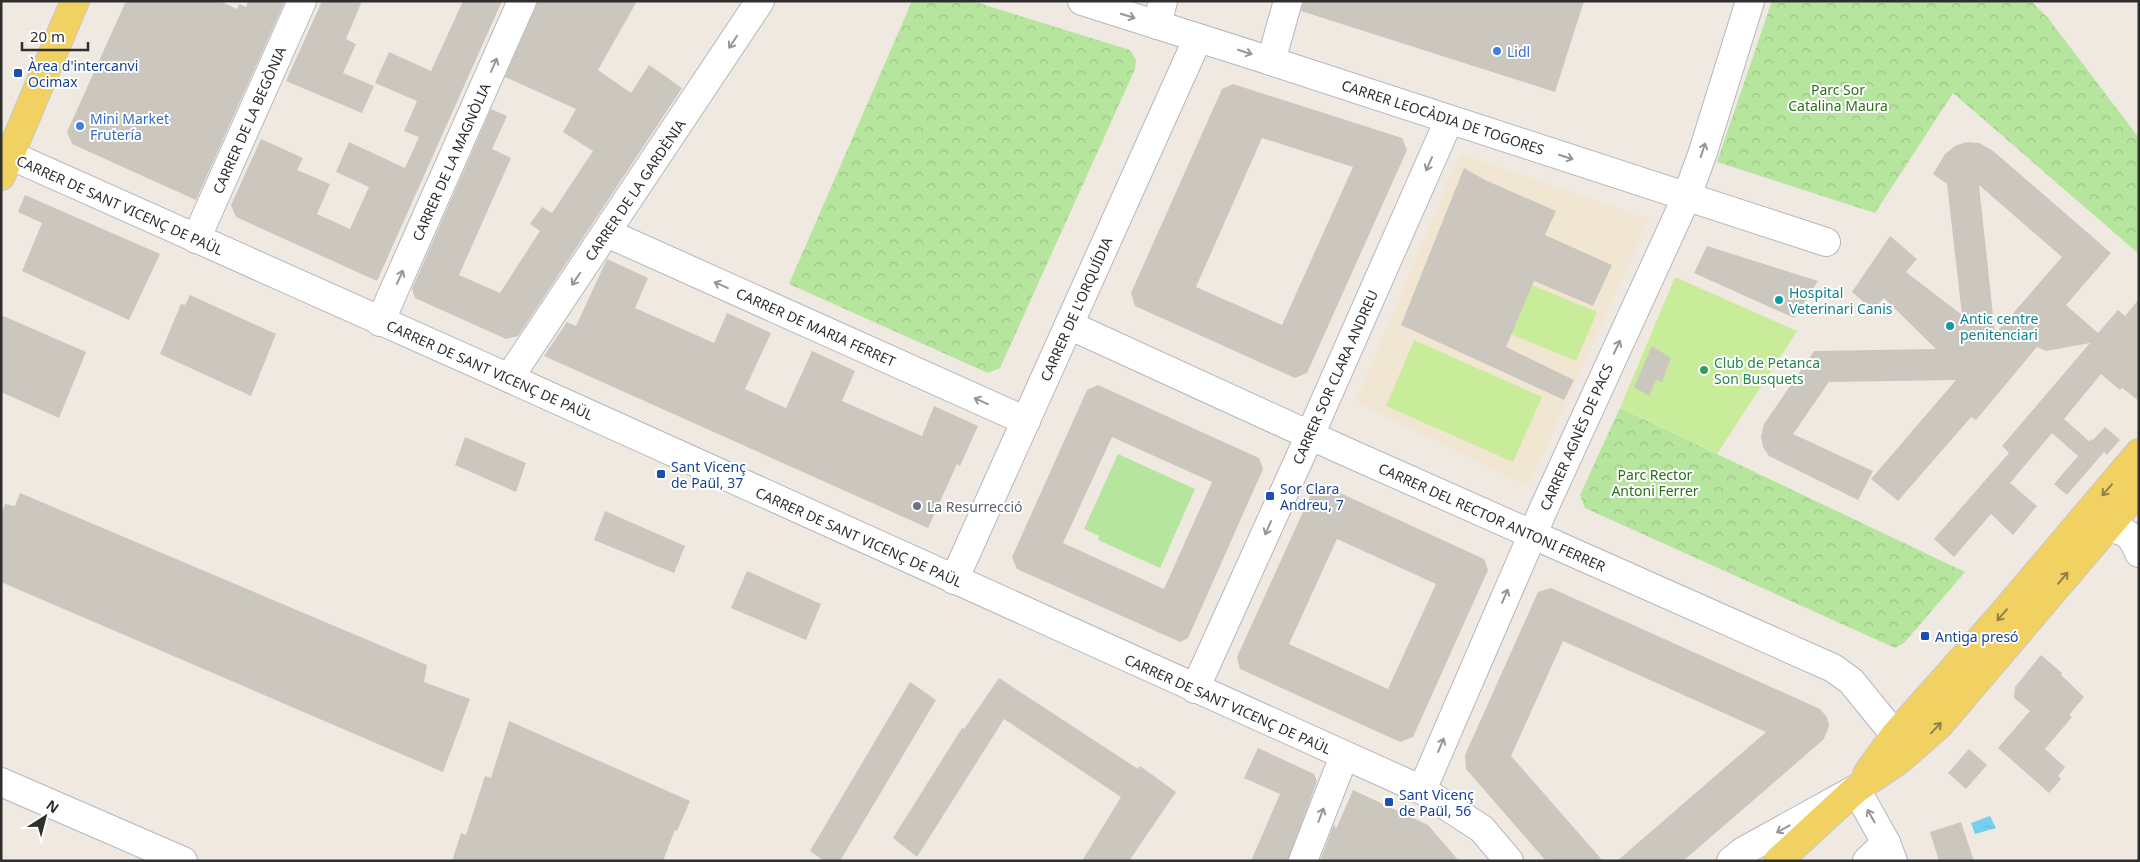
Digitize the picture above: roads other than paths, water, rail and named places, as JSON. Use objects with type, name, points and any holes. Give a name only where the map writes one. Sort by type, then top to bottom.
[{"type":"main road","points":[[4,161],[75,1]]},
{"type":"main road","points":[[1778,861],[1897,748],[2001,616],[2139,453]]},
{"type":"main road","points":[[1897,748],[1939,725],[2139,490]]},
{"type":"street","name":"CARRER DE LA BEGÒNIA","points":[[196,239],[302,1]]},
{"type":"street","name":"CARRER DE LA MAGNÒLIA","points":[[380,322],[522,1]]},
{"type":"street","name":"CARRER DE LA GARDÈNIA","points":[[509,378],[760,1]]},
{"type":"street","name":"CARRER LEOCÀDIA DE TOGORES","points":[[1082,1],[1160,13],[1198,38],[1826,242]]},
{"type":"street","points":[[1271,61],[1288,1]]},
{"type":"street","name":"CARRER AGNÈS DE PACS","points":[[1422,790],[1532,535],[1687,196],[1750,1]]},
{"type":"street","name":"CARRER DE L'ORQUÍDIA","points":[[954,580],[1198,38]]},
{"type":"street","name":"CARRER SOR CLARA ANDREU","points":[[1196,689],[1449,120]]},
{"type":"street","name":"CARRER DE SANT VICENÇ DE PAÜL","points":[[4,161],[196,239],[509,378],[1422,790],[1482,829],[1509,861]]},
{"type":"street","name":"CARRER DE MARIA FERRET","points":[[607,233],[1026,420]]},
{"type":"street","name":"CARRER DEL RECTOR ANTONI FERRER","points":[[1068,325],[1310,436],[1833,668],[1851,680],[1865,696],[1897,748]]},
{"type":"street","points":[[2106,527],[2129,534],[2139,554]]},
{"type":"street","points":[[1304,861],[1344,756]]},
{"type":"street","points":[[1,782],[183,861]]},
{"type":"street","points":[[1731,861],[1742,852],[1856,789],[1890,852],[1867,861]]},
{"type":"water","points":[[1990,816],[1996,828],[1975,834],[1971,823]]},
{"type":"place","name":"Lidl","points":[[1497,51]]},
{"type":"place","name":"Àrea d'intercanvi Ocimax","points":[[18,73]]},
{"type":"place","name":"Mini Market Frutería","points":[[80,126]]},
{"type":"place","name":"Hospital Veterinari Canis","points":[[1779,300]]},
{"type":"place","name":"Antic centre penitenciari","points":[[1950,326]]},
{"type":"place","name":"Club de Petanca Son Busquets","points":[[1704,370]]},
{"type":"place","name":"Sant Vicenç de Paül, 37","points":[[661,474]]},
{"type":"place","name":"Sor Clara Andreu, 7","points":[[1270,496]]},
{"type":"place","name":"La Resurrecció","points":[[917,506]]},
{"type":"place","name":"Antiga presó","points":[[1925,636]]},
{"type":"place","name":"Sant Vicenç de Paül, 56","points":[[1389,802]]},
{"type":"park label","name":"Parc Sor Catalina Maura","points":[[1838,98]]},
{"type":"park label","name":"Parc Rector Antoni Ferrer","points":[[1655,482]]}]
